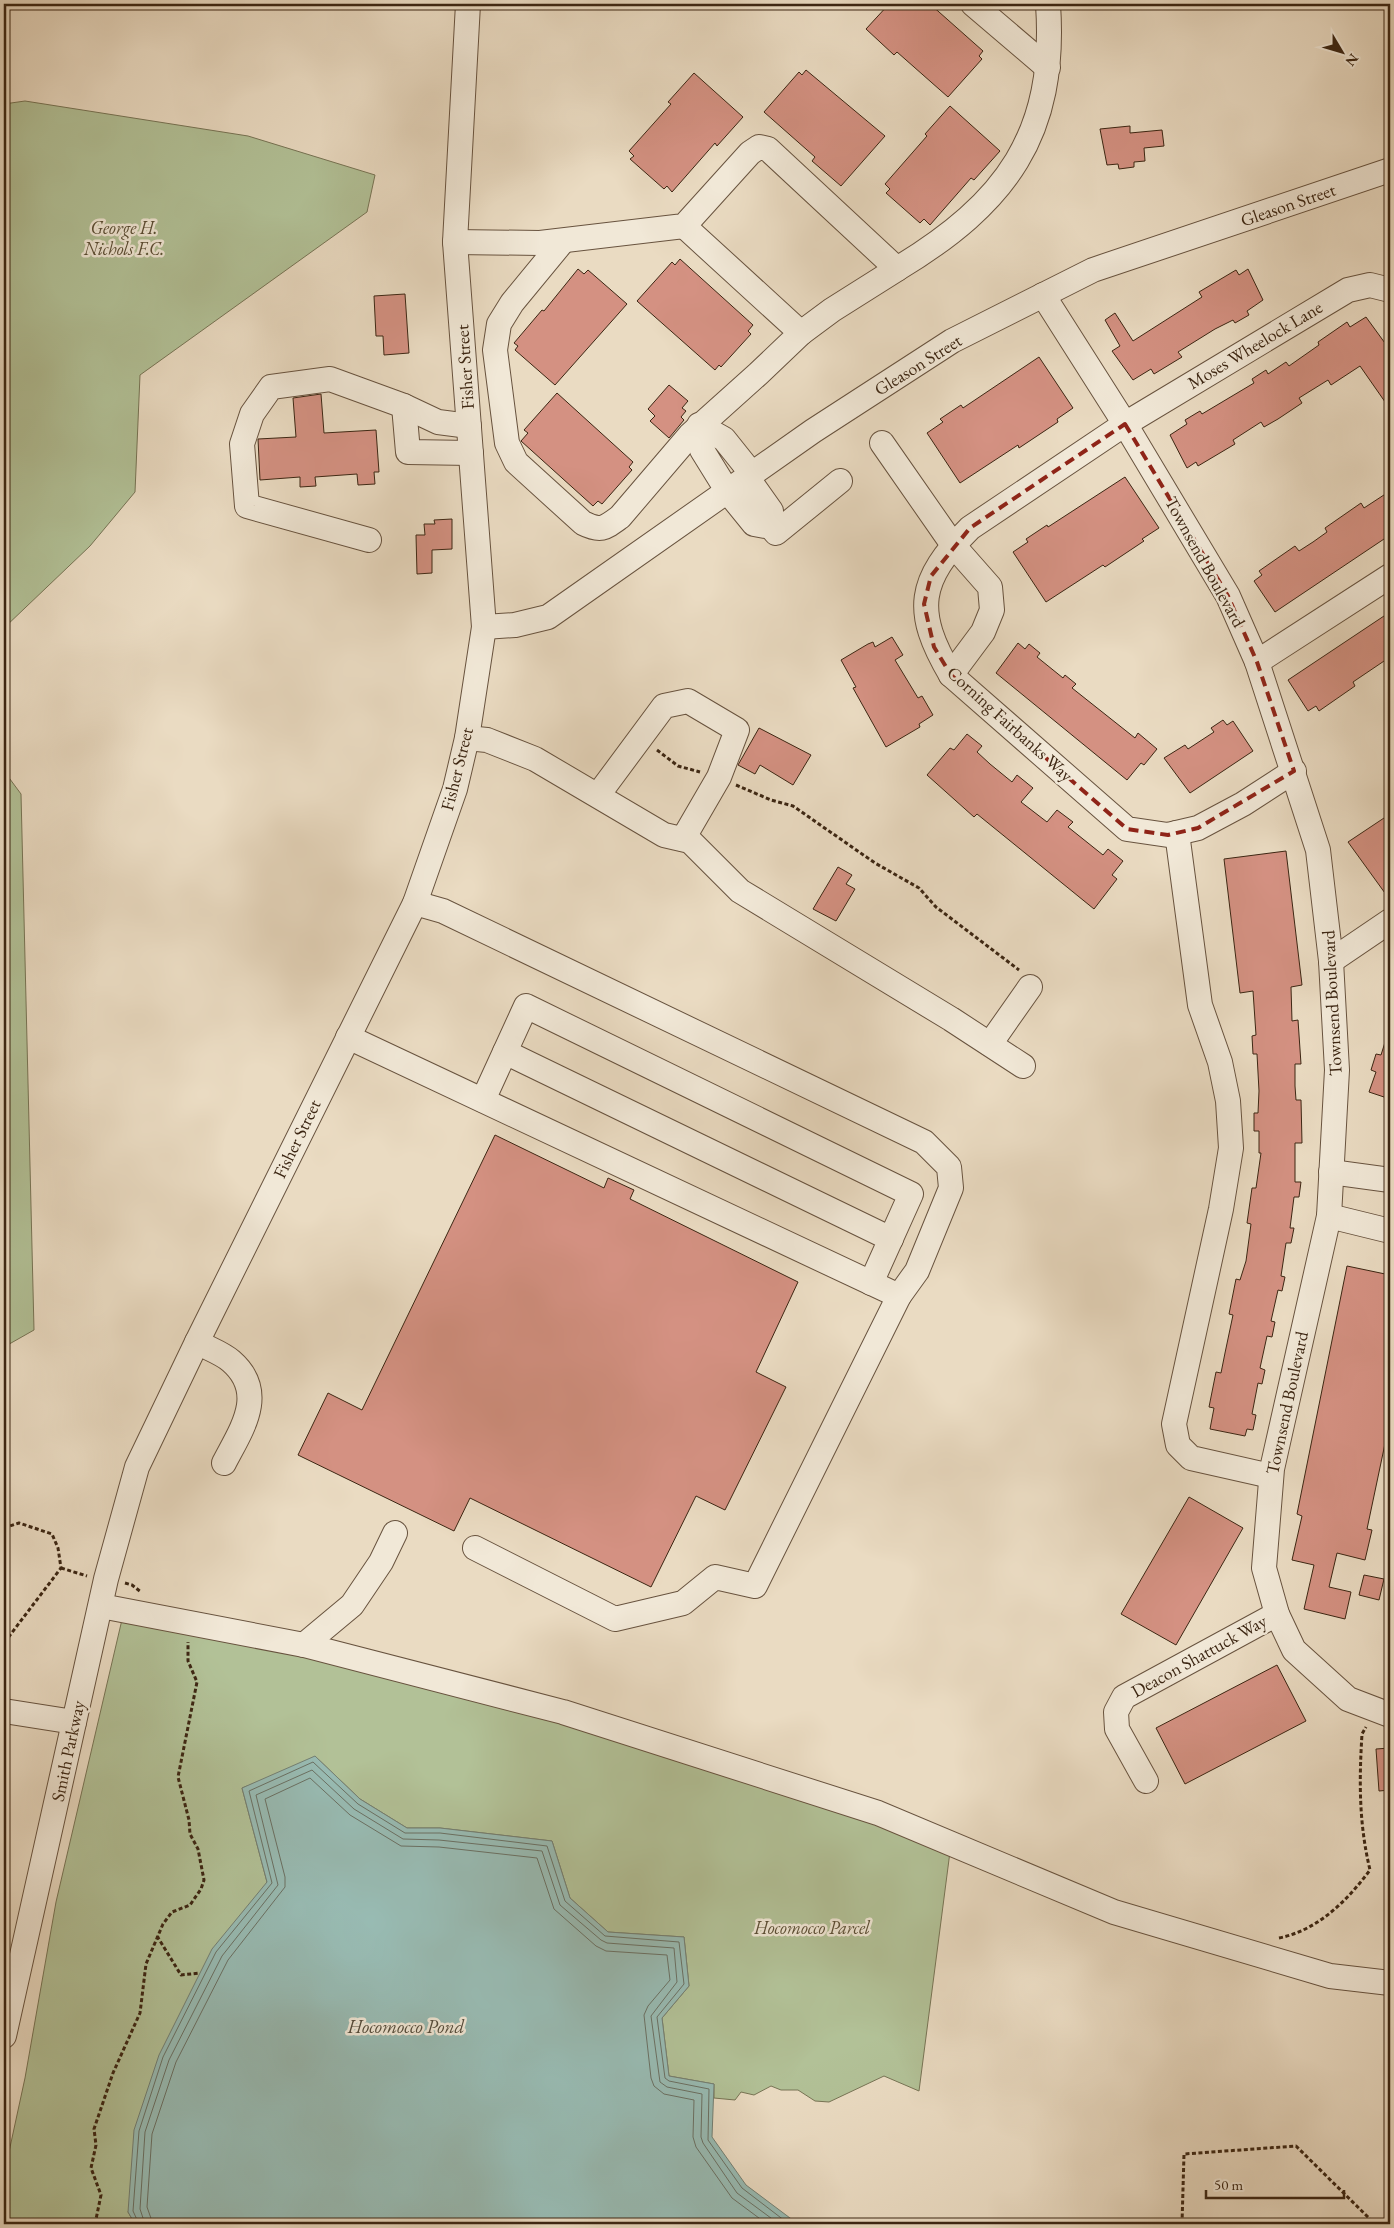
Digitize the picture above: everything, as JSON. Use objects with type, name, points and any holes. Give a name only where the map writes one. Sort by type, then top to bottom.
[{"type":"street","name":"Fisher Street","points":[[137,1467],[415,903],[455,789],[467,738],[484,627],[455,242],[468,4]]},
{"type":"street","points":[[973,4],[1048,68]]},
{"type":"street","points":[[563,241],[512,303],[499,324],[495,350],[507,443],[516,462],[583,523],[596,529],[606,527],[620,517],[699,425],[758,374],[801,333],[832,310],[934,246],[964,223],[1013,166],[1037,120],[1048,68],[1048,4]]},
{"type":"street","points":[[455,242],[517,244],[563,241],[684,226],[750,153],[758,148],[768,149],[897,269]]},
{"type":"street","name":"Gleason Street","points":[[484,627],[515,625],[548,617],[813,431],[952,341],[1043,295],[1093,270],[1390,170]]},
{"type":"street","points":[[684,226],[801,333]]},
{"type":"street","name":"Moses Wheelock Lane","points":[[1125,424],[1348,290],[1370,285],[1390,290]]},
{"type":"street","name":"Townsend Boulevard","points":[[1043,295],[1125,424],[1228,596],[1257,662],[1294,771],[1318,850],[1331,961],[1337,1070],[1329,1216],[1271,1476],[1264,1568],[1277,1614],[1294,1650],[1348,1699],[1382,1712]]},
{"type":"street","points":[[369,540],[247,506],[242,444],[252,414],[271,387],[330,379],[404,406],[438,422],[469,426]]},
{"type":"street","points":[[404,406],[408,452],[471,453]]},
{"type":"street","name":"Corning Fairbanks Way","points":[[1125,424],[970,528],[953,545],[931,576],[924,604],[934,648],[950,676],[1127,829],[1168,835],[1198,828],[1243,804],[1294,771]]},
{"type":"street","points":[[699,425],[724,439],[750,476],[771,511],[771,527]]},
{"type":"street","points":[[699,425],[702,450],[728,492],[754,524],[771,527],[776,532],[840,481]]},
{"type":"street","points":[[882,443],[953,545],[990,587],[992,610],[984,632],[950,676]]},
{"type":"street","points":[[1257,662],[1390,576]]},
{"type":"street","points":[[598,795],[664,706],[688,701],[737,730],[719,777],[683,839]]},
{"type":"street","points":[[467,738],[487,740],[535,759],[664,835],[690,841],[740,891],[1023,1066]]},
{"type":"street","points":[[1177,833],[1200,1005],[1220,1062],[1228,1101],[1231,1148],[1221,1209],[1174,1424],[1178,1445],[1191,1458],[1271,1476]]},
{"type":"street","points":[[415,903],[443,911],[924,1142],[949,1167],[951,1188],[917,1271],[898,1296],[755,1586],[715,1577],[684,1603],[615,1619],[475,1548]]},
{"type":"street","points":[[1331,961],[1390,921]]},
{"type":"street","points":[[990,1044],[1030,987]]},
{"type":"street","points":[[483,1100],[526,1006],[911,1194],[871,1283]]},
{"type":"street","points":[[348,1037],[898,1296]]},
{"type":"street","points":[[505,1052],[891,1239]]},
{"type":"street","points":[[1331,1172],[1390,1180]]},
{"type":"street","points":[[1329,1216],[1390,1231]]},
{"type":"street","points":[[197,1342],[230,1360],[240,1371],[248,1389],[250,1408],[246,1422],[224,1463]]},
{"type":"street","name":"Smith Parkway","points":[[4,2036],[106,1579],[137,1467]]},
{"type":"street","points":[[304,1645],[352,1605],[381,1562],[395,1533]]},
{"type":"street","points":[[101,1606],[304,1645],[563,1712],[878,1813],[1114,1912],[1330,1976],[1390,1983]]},
{"type":"street","name":"Deacon Shattuck Way","points":[[1146,1781],[1117,1729],[1116,1712],[1124,1697],[1277,1614]]},
{"type":"street","points":[[4,1711],[74,1722]]},
{"type":"path","points":[[650,745],[678,766],[719,777],[770,800],[793,806],[876,863],[919,888],[936,907],[1018,968],[1030,987]]},
{"type":"path","points":[[4,1528],[19,1523],[52,1534],[58,1548],[61,1568],[4,1643]]},
{"type":"path","points":[[61,1568],[132,1585],[144,1594]]},
{"type":"path","points":[[94,2224],[101,2195],[92,2168],[96,2145],[94,2129],[113,2073],[140,2013],[146,1964],[157,1935],[172,1912],[190,1905],[201,1889],[204,1880],[198,1849],[190,1834],[189,1820],[178,1777],[197,1682],[186,1653],[192,1624]]},
{"type":"path","points":[[1275,1939],[1321,1920],[1351,1896],[1370,1870],[1364,1845],[1359,1788],[1362,1734],[1382,1712]]},
{"type":"path","points":[[157,1935],[181,1975],[200,1973]]},
{"type":"path","points":[[1182,2224],[1184,2154],[1296,2146],[1375,2224]]},
{"type":"highlighted area","points":[[1125,424],[1228,596],[1257,662],[1294,771],[1198,828],[1168,835],[1127,829],[951,675],[934,647],[924,604],[931,576],[970,528]]},
{"type":"green space","name":"George H. Nichols F.C.","points":[[25,101],[248,136],[375,175],[367,212],[140,375],[135,492],[90,546],[4,628],[4,104]]},
{"type":"green space","points":[[4,771],[21,794],[34,1330],[4,1347]]},
{"type":"green space","name":"Hocomocco Parcel","points":[[124,1611],[304,1645],[878,1813],[951,1844],[919,2091],[884,2076],[829,2102],[815,2101],[798,2090],[781,2090],[771,2086],[754,2095],[741,2092],[735,2100],[714,2098],[714,2084],[669,2076],[662,2018],[689,1986],[684,1937],[608,1932],[570,1898],[552,1841],[440,1828],[407,1828],[360,1799],[318,1759],[242,1788],[267,1882],[128,2212],[135,2224],[4,2224],[4,2175],[25,2078],[56,1902]]},
{"type":"water","name":"Hocomocco Pond","points":[[315,1756],[360,1799],[407,1828],[440,1828],[552,1841],[570,1898],[608,1932],[684,1937],[689,1986],[662,2018],[669,2076],[714,2084],[712,2137],[746,2185],[798,2224],[135,2224],[128,2212],[134,2130],[159,2055],[212,1949],[267,1882],[242,1788]]},
{"type":"building","points":[[889,4],[930,4],[983,51],[979,56],[982,59],[948,97],[897,52],[894,55],[866,29]]},
{"type":"building","points":[[806,70],[885,136],[841,186],[812,161],[815,157],[764,112],[799,72],[802,75]]},
{"type":"building","points":[[694,73],[743,117],[717,146],[715,143],[672,192],[667,186],[664,189],[630,159],[634,156],[629,151],[671,104],[668,102]]},
{"type":"building","points":[[950,106],[1000,151],[974,180],[971,178],[930,225],[924,219],[920,223],[886,193],[890,189],[885,184],[927,136],[925,134]]},
{"type":"building","points":[[1130,126],[1130,133],[1162,130],[1164,146],[1144,148],[1145,161],[1134,162],[1134,167],[1119,169],[1118,164],[1107,165],[1100,129]]},
{"type":"building","points":[[680,259],[753,325],[748,331],[751,334],[721,367],[719,365],[715,370],[637,301],[672,262],[675,265]]},
{"type":"building","points":[[578,269],[584,274],[588,270],[627,304],[555,385],[515,350],[518,346],[514,343],[542,310],[544,311]]},
{"type":"building","points":[[1248,269],[1263,300],[1247,311],[1249,315],[1235,323],[1233,320],[1215,329],[1178,352],[1182,357],[1154,374],[1151,369],[1133,380],[1112,351],[1120,346],[1105,320],[1115,313],[1133,341],[1202,297],[1199,292],[1236,270],[1239,275]]},
{"type":"building","points":[[405,294],[409,353],[384,355],[383,336],[376,336],[374,296]]},
{"type":"building","points":[[1366,317],[1390,350],[1390,409],[1360,366],[1331,385],[1328,380],[1299,398],[1302,403],[1278,419],[1264,427],[1261,422],[1233,440],[1235,444],[1198,466],[1196,462],[1187,468],[1170,435],[1187,424],[1185,420],[1200,411],[1202,414],[1254,383],[1252,379],[1266,370],[1268,374],[1286,362],[1289,366],[1319,345],[1318,342],[1347,322],[1350,327]]},
{"type":"building","points":[[1039,357],[1073,408],[1057,419],[1058,422],[1019,448],[1018,445],[960,483],[927,433],[943,422],[940,419],[961,405],[963,408]]},
{"type":"building","points":[[669,385],[688,401],[682,408],[686,411],[681,417],[684,420],[669,438],[650,421],[655,416],[648,409]]},
{"type":"building","points":[[557,393],[633,462],[629,467],[632,470],[602,504],[598,501],[593,506],[521,441],[528,433],[524,430]]},
{"type":"building","points":[[321,394],[324,433],[376,430],[379,472],[374,472],[375,484],[358,485],[357,474],[315,477],[316,486],[300,487],[300,477],[260,480],[258,439],[296,437],[293,398]]},
{"type":"building","points":[[1125,477],[1159,528],[1142,539],[1144,541],[1105,567],[1103,565],[1046,602],[1013,552],[1028,542],[1026,539],[1047,525],[1048,527]]},
{"type":"building","points":[[1390,491],[1390,535],[1275,612],[1254,581],[1262,575],[1259,571],[1295,546],[1299,551],[1313,542],[1327,532],[1325,528],[1361,503],[1364,508]]},
{"type":"building","points":[[452,519],[452,549],[432,550],[432,573],[417,574],[416,535],[425,535],[424,524],[435,524],[434,520]]},
{"type":"building","points":[[1390,612],[1390,657],[1353,682],[1355,686],[1319,711],[1316,706],[1308,711],[1288,680]]},
{"type":"building","points":[[892,637],[903,655],[895,660],[918,698],[922,696],[933,715],[919,724],[920,727],[886,747],[853,688],[856,687],[841,660],[868,644],[873,642],[875,647]]},
{"type":"building","points":[[1018,643],[1025,649],[1029,644],[1040,653],[1037,657],[1063,678],[1065,675],[1076,684],[1072,688],[1135,738],[1138,733],[1157,749],[1144,765],[1141,763],[1127,780],[996,673]]},
{"type":"building","points":[[1223,720],[1227,725],[1233,721],[1253,751],[1190,793],[1164,758],[1185,745],[1188,749],[1214,732],[1211,728]]},
{"type":"building","points":[[759,728],[811,755],[793,785],[760,765],[755,774],[738,765]]},
{"type":"building","points":[[967,734],[982,746],[977,752],[1012,782],[1017,775],[1033,788],[1021,802],[1047,822],[1057,810],[1073,822],[1068,827],[1103,855],[1108,849],[1123,861],[1112,875],[1117,879],[1094,909],[977,814],[974,817],[927,775],[950,748],[954,750]]},
{"type":"building","points":[[1390,814],[1390,900],[1348,842]]},
{"type":"building","points":[[1286,851],[1302,985],[1291,987],[1292,1021],[1298,1020],[1301,1064],[1295,1064],[1296,1100],[1301,1100],[1302,1143],[1295,1143],[1295,1182],[1301,1182],[1299,1197],[1294,1197],[1290,1228],[1294,1228],[1291,1243],[1286,1243],[1281,1276],[1285,1277],[1282,1291],[1278,1290],[1271,1321],[1275,1322],[1272,1337],[1267,1336],[1260,1368],[1265,1370],[1262,1384],[1258,1383],[1252,1414],[1256,1415],[1253,1430],[1247,1429],[1245,1436],[1210,1429],[1214,1408],[1209,1407],[1216,1372],[1221,1373],[1233,1315],[1229,1314],[1236,1279],[1240,1280],[1246,1261],[1251,1224],[1247,1223],[1252,1188],[1256,1188],[1261,1153],[1259,1153],[1259,1131],[1254,1131],[1254,1113],[1258,1113],[1259,1091],[1257,1054],[1253,1054],[1252,1036],[1256,1035],[1253,991],[1240,993],[1224,859]]},
{"type":"building","points":[[838,867],[852,875],[846,884],[855,889],[836,921],[813,909]]},
{"type":"building","points":[[1387,1036],[1390,1037],[1390,1099],[1369,1092],[1376,1072],[1371,1070],[1376,1054],[1381,1055]]},
{"type":"building","points":[[495,1135],[604,1188],[608,1178],[634,1190],[630,1199],[798,1282],[756,1372],[786,1387],[725,1510],[696,1496],[651,1587],[470,1498],[454,1531],[298,1455],[328,1393],[362,1410]]},
{"type":"building","points":[[1347,1266],[1390,1275],[1390,1420],[1367,1529],[1372,1530],[1365,1560],[1337,1553],[1329,1587],[1351,1592],[1345,1619],[1304,1609],[1314,1565],[1292,1560],[1302,1516],[1297,1514]]},
{"type":"building","points":[[1189,1497],[1243,1528],[1176,1645],[1121,1614]]},
{"type":"building","points":[[1364,1575],[1384,1579],[1379,1600],[1359,1595]]},
{"type":"building","points":[[1277,1665],[1306,1721],[1185,1784],[1156,1728]]},
{"type":"building","points":[[1390,1748],[1390,1790],[1379,1791],[1376,1749]]}]
